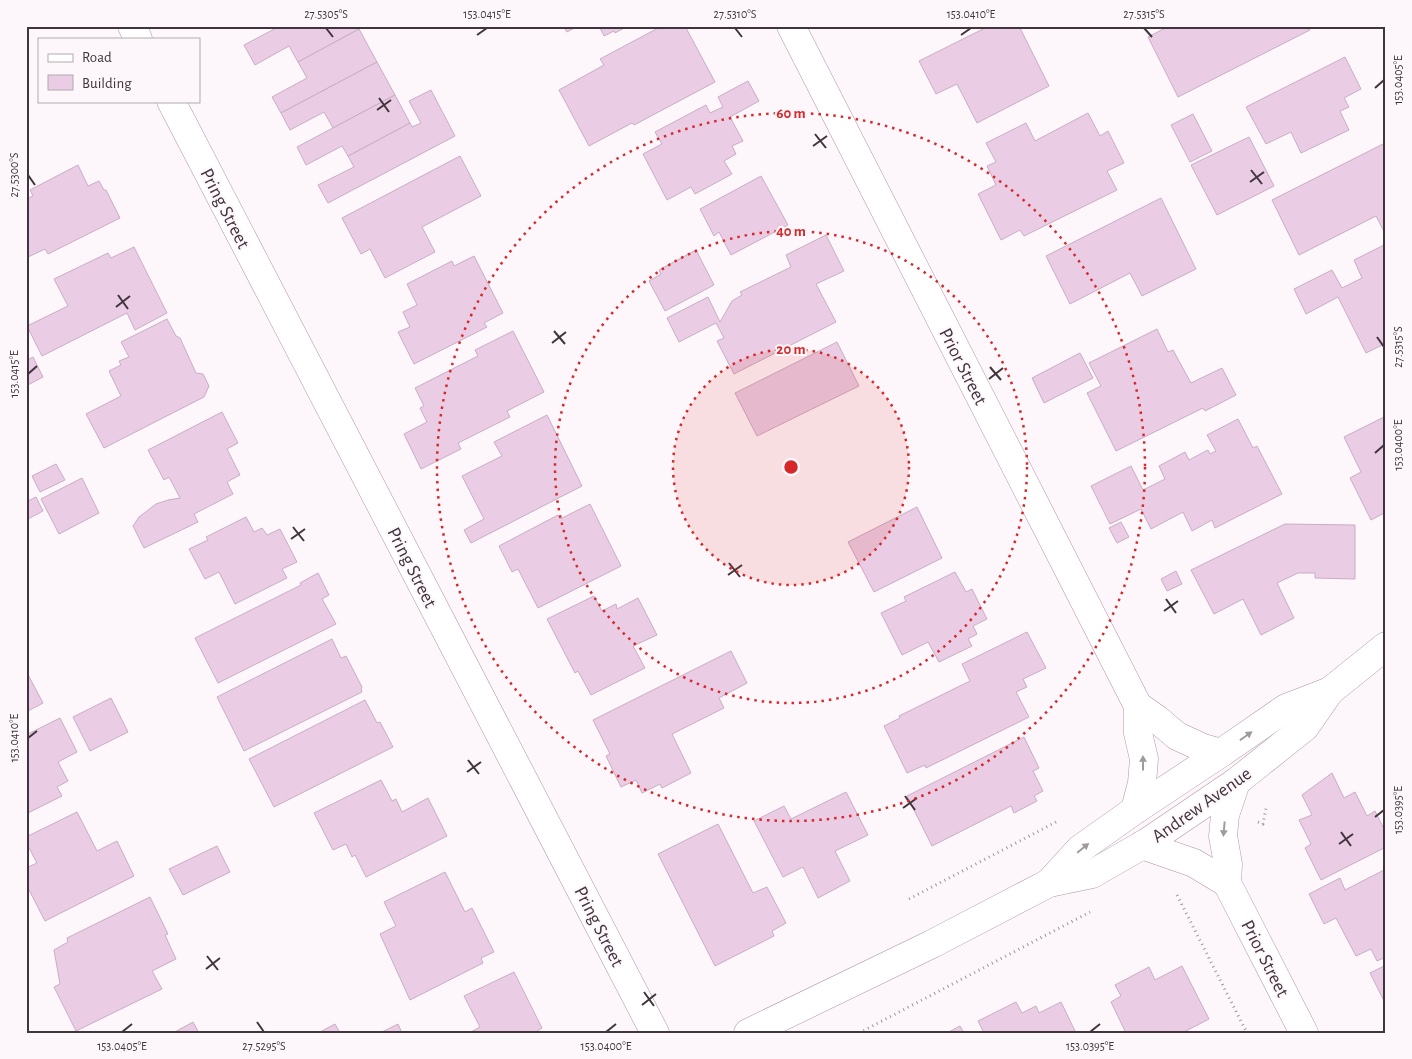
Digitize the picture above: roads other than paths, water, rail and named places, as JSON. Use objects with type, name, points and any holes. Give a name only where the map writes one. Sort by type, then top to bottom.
[{"type":"street","points":[[132,26],[138,38]]},
{"type":"street","name":"Prior Street","points":[[791,26],[1138,706],[1138,732],[1144,759],[1142,783],[1135,810]]},
{"type":"street","name":"Pring Street","points":[[172,102],[656,1033]]},
{"type":"street","name":"Andrew Avenue","points":[[748,1033],[932,944],[1049,883],[1092,874],[1142,846],[1236,782],[1305,727],[1330,691],[1386,646]]},
{"type":"street","name":"Andrew Avenue","points":[[1049,883],[1080,849],[1135,810],[1286,708],[1330,691]]},
{"type":"street","name":"Prior Street","points":[[1138,706],[1177,736],[1203,748],[1221,753]]},
{"type":"street","name":"Prior Street","points":[[1236,782],[1225,815],[1223,836],[1228,864],[1227,883],[1304,1033]]},
{"type":"street","points":[[1142,846],[1194,863],[1227,883]]}]
